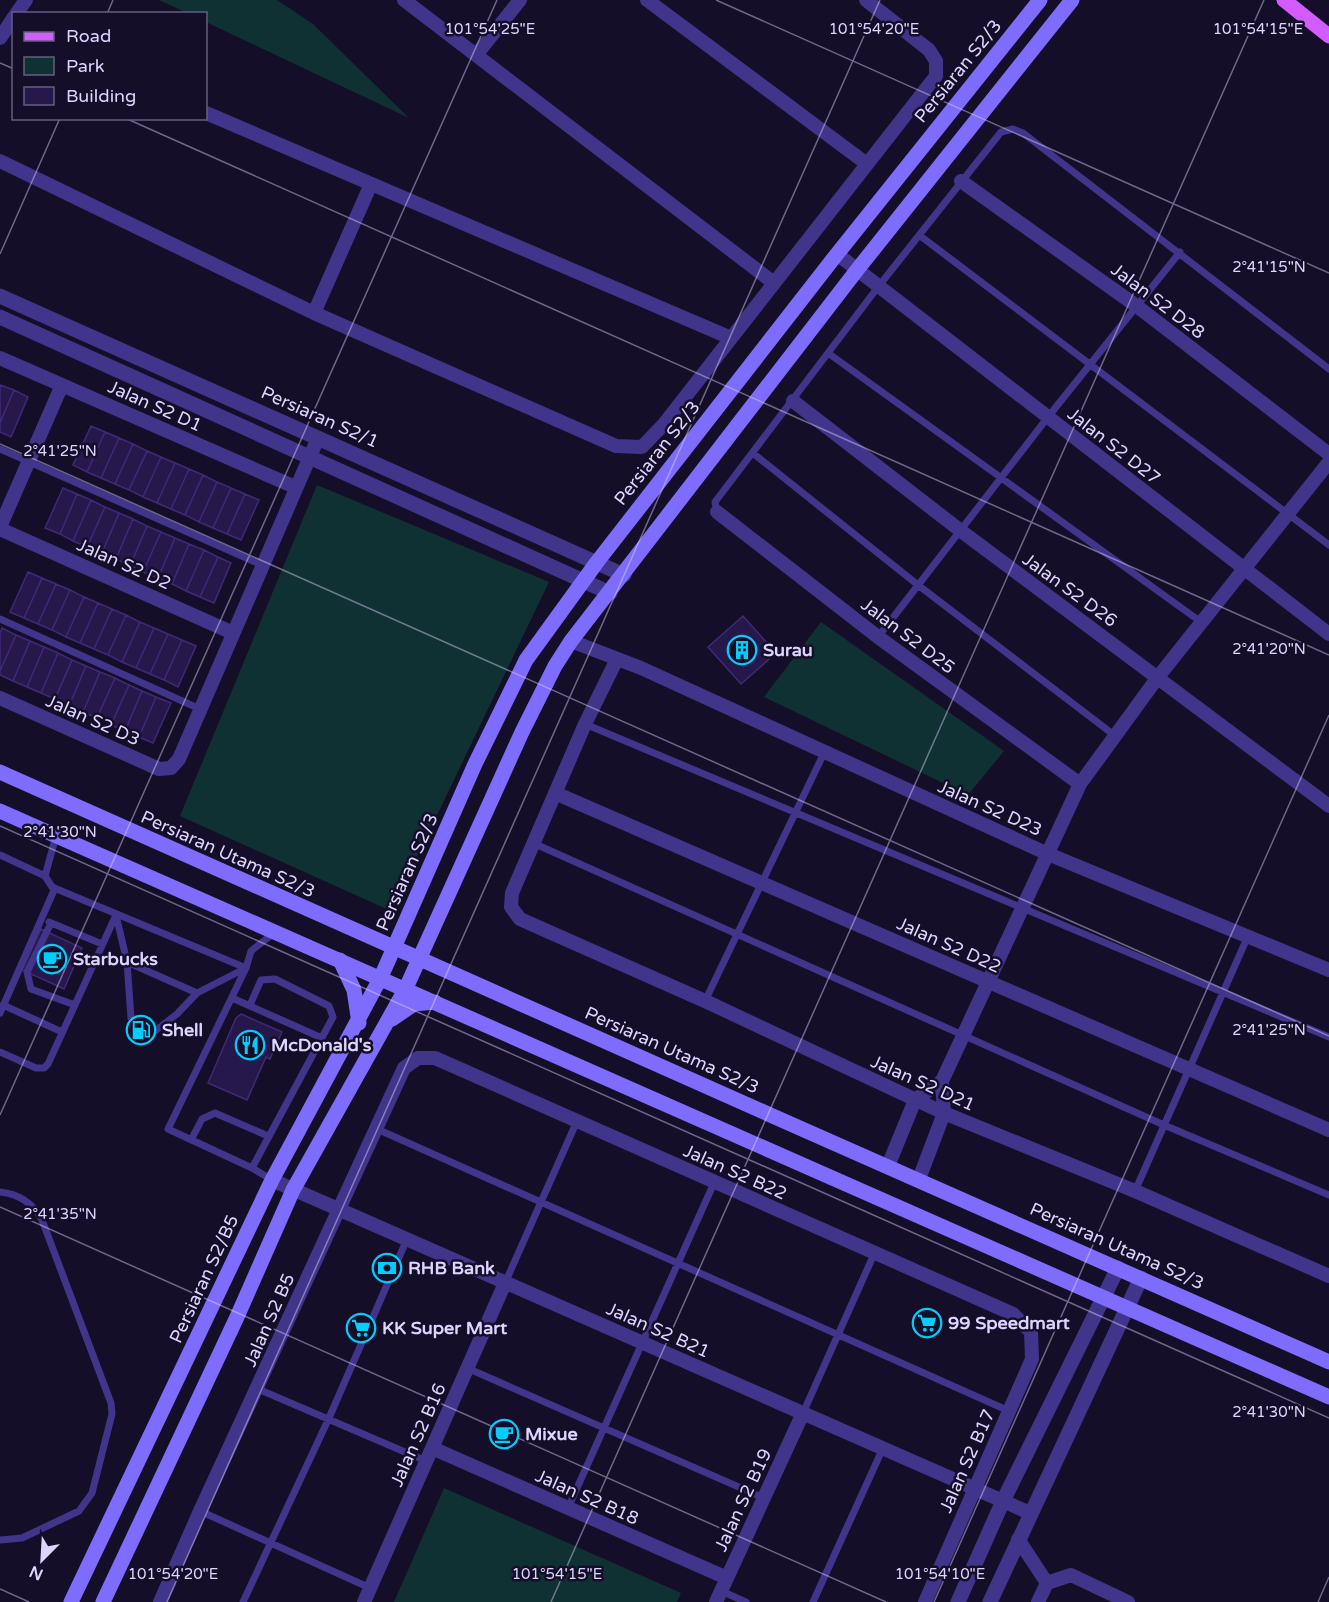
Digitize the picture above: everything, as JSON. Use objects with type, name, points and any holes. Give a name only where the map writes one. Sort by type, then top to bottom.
[{"type":"main road","name":"Persiaran S2/3","points":[[381,977],[510,686],[526,660],[597,562],[837,254],[1040,0]]},
{"type":"main road","points":[[103,1602],[237,1317],[293,1190],[406,988],[522,732],[555,666],[571,641],[857,270],[1072,0]]},
{"type":"main road","points":[[1284,0],[1329,36]]},
{"type":"main road","name":"Persiaran Utama S2/3","points":[[0,772],[394,950],[919,1179],[1329,1362]]},
{"type":"main road","points":[[0,811],[438,1001],[1329,1397]]},
{"type":"main road","points":[[340,960],[354,990],[359,1023]]},
{"type":"main road","name":"Persiaran S2/B5","points":[[71,1602],[272,1180],[359,1023],[381,977]]},
{"type":"main road","points":[[388,1022],[414,1004],[438,1001]]},
{"type":"street","points":[[404,0],[774,283]]},
{"type":"street","points":[[477,54],[519,0]]},
{"type":"street","points":[[647,0],[867,164]]},
{"type":"street","points":[[0,161],[314,314],[616,446],[642,447],[664,424],[936,76],[936,61],[930,50],[866,0]]},
{"type":"street","points":[[207,113],[730,338]]},
{"type":"street","name":"Jalan S2 D28","points":[[961,182],[1138,307],[1329,454]]},
{"type":"street","points":[[314,314],[371,184]]},
{"type":"street","name":"Jalan S2 D27","points":[[837,254],[1243,570],[1329,634]]},
{"type":"street","name":"Persiaran S2/1","points":[[0,296],[624,575]]},
{"type":"street","points":[[0,317],[610,593]]},
{"type":"street","name":"Jalan S2 D1","points":[[0,358],[295,487]]},
{"type":"street","points":[[0,528],[62,385]]},
{"type":"street","name":"Jalan S2 D26","points":[[792,401],[961,531],[1329,806]]},
{"type":"street","points":[[200,709],[318,438]]},
{"type":"street","points":[[919,1179],[944,1113],[942,1081],[1080,784],[1158,677],[1329,462]]},
{"type":"street","name":"Jalan S2 D25","points":[[717,512],[878,637],[1080,784]]},
{"type":"street","name":"Jalan S2 D2","points":[[0,528],[233,633]]},
{"type":"street","name":"Jalan S2 D23","points":[[571,641],[641,668],[1048,854],[1248,934],[1329,970]]},
{"type":"street","points":[[532,842],[617,659]]},
{"type":"street","name":"Jalan S2 D3","points":[[0,698],[159,769],[171,768],[179,759],[200,709]]},
{"type":"street","name":"Jalan S2 D22","points":[[555,793],[1329,1130]]},
{"type":"street","name":"Jalan S2 D21","points":[[532,842],[512,893],[511,907],[520,919],[705,1001],[944,1113],[1135,1191],[1329,1276]]},
{"type":"street","name":"Jalan S2 B22","points":[[418,1058],[435,1058],[714,1183],[875,1252],[1013,1314],[1031,1332]]},
{"type":"street","name":"Jalan S2 B5","points":[[160,1602],[404,1068],[418,1058]]},
{"type":"street","points":[[888,1166],[915,1100],[942,1081]]},
{"type":"street","name":"Jalan S2 B21","points":[[272,1180],[1030,1513]]},
{"type":"street","points":[[958,1602],[1003,1502],[1118,1268]]},
{"type":"street","points":[[990,1602],[1141,1278]]},
{"type":"street","name":"Jalan S2 B16","points":[[364,1602],[505,1283]]},
{"type":"street","name":"Jalan S2 B17","points":[[925,1602],[1032,1359],[1031,1332]]},
{"type":"street","name":"Jalan S2 B19","points":[[719,1597],[803,1413]]},
{"type":"street","name":"Jalan S2 B18","points":[[429,1455],[568,1508],[727,1578]]},
{"type":"street","points":[[1018,1539],[1047,1583]]},
{"type":"street","points":[[1038,1602],[1047,1583],[1071,1575],[1128,1602]]},
{"type":"lane","points":[[717,512],[715,502],[754,454],[878,287],[1002,132],[1012,129],[1023,133],[1329,369]]},
{"type":"lane","points":[[920,235],[1329,545]]},
{"type":"lane","points":[[878,637],[1048,417],[1180,252]]},
{"type":"lane","points":[[828,353],[1201,622]]},
{"type":"lane","points":[[0,449],[262,565]]},
{"type":"lane","points":[[754,454],[918,585],[1114,735]]},
{"type":"lane","points":[[0,619],[200,709]]},
{"type":"lane","points":[[585,724],[1329,1037]]},
{"type":"lane","points":[[705,1001],[824,753]]},
{"type":"lane","points":[[45,876],[56,836]]},
{"type":"lane","points":[[532,842],[1164,1125],[1329,1195]]},
{"type":"lane","points":[[0,855],[45,876],[53,887],[246,968]]},
{"type":"lane","points":[[0,1013],[42,918],[53,887]]},
{"type":"lane","points":[[116,915],[127,962],[131,1018],[141,1028],[155,1031],[177,1014],[197,993],[246,968]]},
{"type":"lane","points":[[0,1052],[36,1068],[44,1068],[116,915]]},
{"type":"lane","points":[[42,918],[102,944]]},
{"type":"lane","points":[[51,922],[27,972],[27,979],[31,988],[75,1005]]},
{"type":"lane","points":[[272,1180],[252,1168],[168,1129],[246,968],[251,951],[276,932]]},
{"type":"lane","points":[[1135,1191],[1248,934]]},
{"type":"lane","points":[[127,962],[197,993]]},
{"type":"lane","points":[[250,1005],[261,980],[275,979],[328,1006],[333,1017],[252,1168]]},
{"type":"lane","points":[[232,998],[322,1038]]},
{"type":"lane","points":[[3,1005],[62,1032]]},
{"type":"lane","points":[[191,1140],[202,1119],[207,1114],[215,1113],[268,1136]]},
{"type":"lane","points":[[505,1283],[577,1120]]},
{"type":"lane","points":[[377,1130],[1008,1411]]},
{"type":"lane","points":[[568,1508],[714,1183]]},
{"type":"lane","points":[[0,1192],[25,1200],[36,1209],[42,1220],[111,1403],[112,1414],[92,1493],[79,1511],[22,1538],[0,1540]]},
{"type":"lane","points":[[243,1602],[329,1418],[407,1239]]},
{"type":"lane","points":[[803,1413],[875,1252]]},
{"type":"lane","points":[[467,1368],[764,1498]]},
{"type":"lane","points":[[258,1389],[429,1455]]},
{"type":"lane","points":[[813,1602],[883,1448]]},
{"type":"lane","points":[[200,1511],[370,1588]]},
{"type":"lane","points":[[719,1597],[746,1602]]},
{"type":"green space","points":[[159,0],[277,0],[313,24],[409,118],[207,22],[207,12],[185,12]]},
{"type":"green space","points":[[317,485],[549,582],[391,911],[180,816]]},
{"type":"green space","points":[[821,622],[1004,751],[968,795],[764,697]]},
{"type":"green space","points":[[444,1488],[681,1593],[677,1602],[394,1602]]},
{"type":"building","points":[[0,385],[14,390],[0,423]]},
{"type":"building","points":[[14,390],[28,397],[11,437],[0,432],[0,423]]},
{"type":"building","points":[[91,426],[105,432],[87,472],[73,465]]},
{"type":"building","points":[[105,432],[119,438],[101,478],[87,472]]},
{"type":"building","points":[[119,438],[133,444],[115,484],[101,478]]},
{"type":"building","points":[[133,444],[147,451],[129,490],[115,484]]},
{"type":"building","points":[[147,451],[161,457],[143,497],[129,490]]},
{"type":"building","points":[[161,457],[175,463],[157,503],[143,497]]},
{"type":"building","points":[[175,463],[189,469],[171,509],[157,503]]},
{"type":"building","points":[[189,469],[203,475],[185,515],[171,509]]},
{"type":"building","points":[[203,475],[217,482],[199,522],[185,515]]},
{"type":"building","points":[[217,482],[231,488],[213,528],[199,522]]},
{"type":"building","points":[[63,488],[77,494],[60,534],[45,528]]},
{"type":"building","points":[[231,488],[245,494],[227,534],[213,528]]},
{"type":"building","points":[[77,494],[91,500],[73,541],[60,534]]},
{"type":"building","points":[[245,494],[259,500],[241,540],[227,534]]},
{"type":"building","points":[[91,500],[105,507],[87,547],[73,541]]},
{"type":"building","points":[[105,507],[119,513],[102,553],[87,547]]},
{"type":"building","points":[[119,513],[133,519],[116,559],[102,553]]},
{"type":"building","points":[[133,519],[147,526],[130,566],[116,559]]},
{"type":"building","points":[[147,526],[161,532],[143,572],[130,566]]},
{"type":"building","points":[[161,532],[175,538],[158,578],[143,572]]},
{"type":"building","points":[[175,538],[189,544],[172,584],[158,578]]},
{"type":"building","points":[[189,544],[204,550],[186,591],[172,584]]},
{"type":"building","points":[[204,550],[218,557],[200,597],[186,591]]},
{"type":"building","points":[[218,557],[231,563],[214,603],[200,597]]},
{"type":"building","points":[[28,572],[42,578],[24,618],[10,612]]},
{"type":"building","points":[[42,578],[56,584],[38,624],[24,618]]},
{"type":"building","points":[[56,584],[70,590],[52,630],[38,624]]},
{"type":"building","points":[[70,590],[84,597],[66,637],[52,630]]},
{"type":"building","points":[[84,597],[98,603],[80,643],[66,637]]},
{"type":"building","points":[[98,603],[112,609],[94,649],[80,643]]},
{"type":"building","points":[[112,609],[126,615],[108,655],[94,649]]},
{"type":"building","points":[[126,615],[140,622],[122,662],[108,655]]},
{"type":"building","name":"Surau","points":[[743,616],[776,653],[741,684],[708,647]]},
{"type":"building","points":[[140,622],[154,628],[136,668],[122,662]]},
{"type":"building","points":[[2,628],[16,635],[0,671],[0,633]]},
{"type":"building","points":[[154,628],[168,634],[150,674],[136,668]]},
{"type":"building","points":[[168,634],[182,640],[164,680],[150,674]]},
{"type":"building","points":[[16,635],[30,641],[13,681],[0,675],[0,671]]},
{"type":"building","points":[[182,640],[196,646],[178,687],[164,680]]},
{"type":"building","points":[[30,641],[44,647],[27,687],[13,681]]},
{"type":"building","points":[[44,647],[58,653],[41,693],[27,687]]},
{"type":"building","points":[[58,653],[72,660],[55,699],[41,693]]},
{"type":"building","points":[[72,660],[86,666],[69,706],[55,699]]},
{"type":"building","points":[[86,666],[100,672],[83,712],[69,706]]},
{"type":"building","points":[[100,672],[115,678],[97,718],[83,712]]},
{"type":"building","points":[[115,678],[129,685],[111,725],[97,718]]},
{"type":"building","points":[[129,685],[142,691],[125,731],[111,725]]},
{"type":"building","points":[[142,691],[156,697],[139,737],[125,731]]},
{"type":"building","points":[[156,697],[171,703],[153,743],[139,737]]},
{"type":"building","name":"Starbucks","points":[[41,929],[82,948],[64,989],[22,970]]},
{"type":"building","name":"McDonald's","points":[[241,1014],[282,1032],[270,1059],[266,1057],[247,1100],[208,1083],[236,1018]]},
{"type":"place","name":"Surau","points":[[742,650]]},
{"type":"place","name":"Starbucks","points":[[52,959]]},
{"type":"place","name":"Shell","points":[[141,1030]]},
{"type":"place","name":"McDonald's","points":[[250,1045]]},
{"type":"place","name":"RHB Bank","points":[[387,1268]]},
{"type":"place","name":"99 Speedmart","points":[[927,1323]]},
{"type":"place","name":"KK Super Mart","points":[[361,1328]]},
{"type":"place","name":"Mixue","points":[[504,1434]]}]
